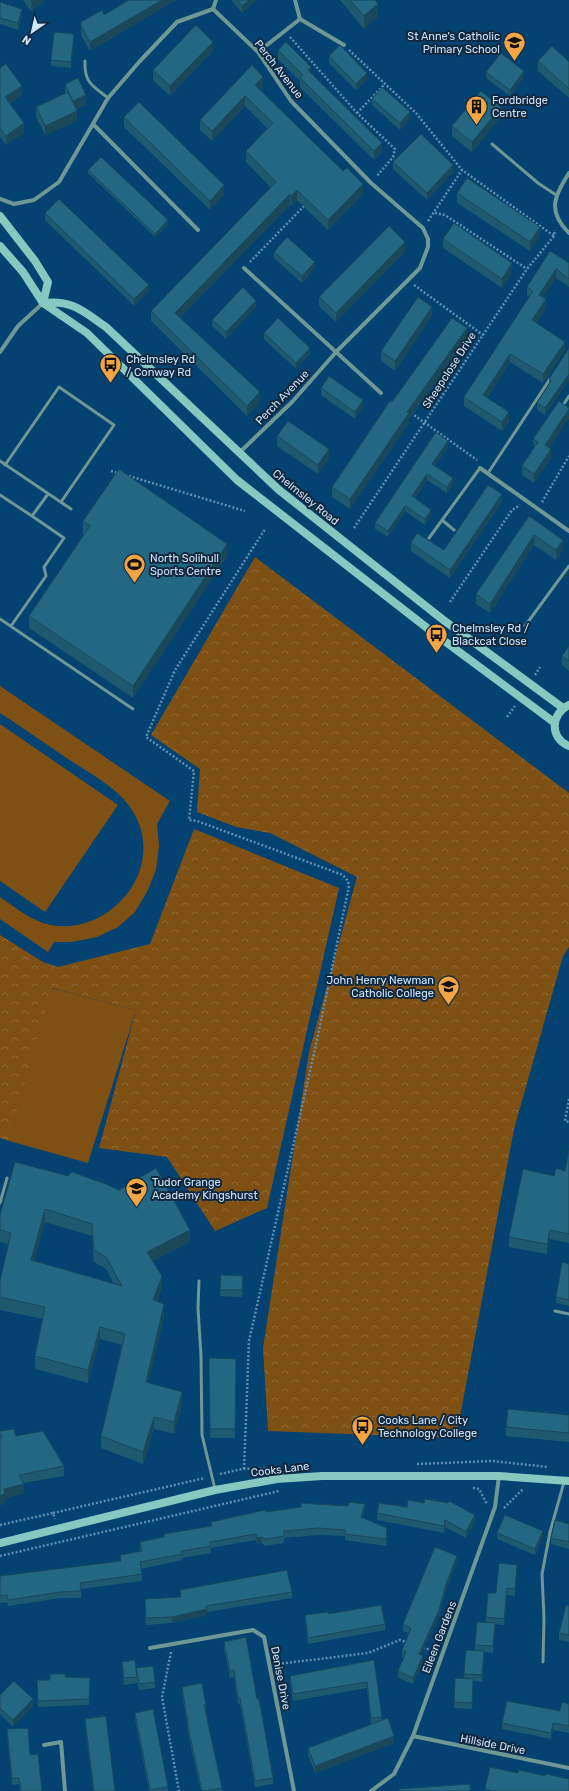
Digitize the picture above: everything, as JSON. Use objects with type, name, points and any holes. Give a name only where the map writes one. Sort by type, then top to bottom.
[{"type":"street","points":[[0,199],[14,204],[34,200],[59,182],[94,125],[108,98],[177,22],[213,9],[216,0]]},
{"type":"street","points":[[296,0],[300,19],[344,45]]},
{"type":"street","name":"Perch Avenue","points":[[213,9],[258,52],[292,101],[371,183],[423,228],[428,239],[428,247],[420,268],[337,351],[292,402],[239,454]]},
{"type":"street","points":[[258,52],[300,19]]},
{"type":"street","points":[[94,125],[198,230]]},
{"type":"street","points":[[569,173],[556,195],[555,208],[558,222],[569,233]]},
{"type":"street","points":[[0,216],[35,261],[48,282],[43,303],[18,326],[0,352]]},
{"type":"street","points":[[0,246],[23,272],[43,303],[87,333],[237,480],[431,631],[554,722],[557,737],[563,744],[569,746]]},
{"type":"street","points":[[244,268],[337,351],[381,393]]},
{"type":"street","name":"Chelmsley Road","points":[[43,303],[60,301],[78,308],[106,327],[239,454],[279,490],[442,619],[566,706],[559,712],[554,722]]},
{"type":"street","points":[[480,468],[569,531]]},
{"type":"street","name":"Cooks Lane","points":[[0,1543],[215,1490],[277,1479],[322,1476],[499,1476],[567,1480]]},
{"type":"street","name":"Eileen Gardens","points":[[371,1791],[394,1774],[413,1736],[434,1673],[443,1654],[495,1507],[499,1476]]},
{"type":"street","name":"Denise Drive","points":[[150,1648],[253,1630],[264,1637],[294,1791]]},
{"type":"street","name":"Hillside Drive","points":[[413,1736],[569,1768]]},
{"type":"street","points":[[44,1745],[61,1742],[65,1791]]},
{"type":"lane","points":[[85,61],[85,74],[89,83],[108,98]]},
{"type":"lane","points":[[492,144],[538,183],[556,195]]},
{"type":"lane","points":[[488,473],[553,375]]},
{"type":"lane","points":[[5,465],[59,387],[114,425],[61,502]]},
{"type":"lane","points":[[562,407],[569,396]]},
{"type":"lane","points":[[0,461],[71,509]]},
{"type":"lane","points":[[429,538],[480,468]]},
{"type":"lane","points":[[32,516],[48,494]]},
{"type":"lane","points":[[0,495],[64,538],[44,567],[46,576],[11,626]]},
{"type":"lane","points":[[442,520],[454,530]]},
{"type":"lane","points":[[525,626],[569,566]]},
{"type":"lane","points":[[0,619],[133,709]]},
{"type":"lane","points":[[0,1203],[7,1178]]},
{"type":"lane","points":[[199,1281],[198,1308],[201,1356],[202,1435],[215,1490]]},
{"type":"lane","points":[[555,1311],[569,1314]]},
{"type":"lane","points":[[542,1662],[544,1618],[542,1574],[550,1532],[567,1480]]},
{"type":"path","points":[[284,31],[357,113],[395,149],[393,157],[371,183]]},
{"type":"path","points":[[344,45],[416,113],[462,170],[554,236]]},
{"type":"path","points":[[357,113],[385,84]]},
{"type":"path","points":[[423,228],[435,213],[462,170]]},
{"type":"path","points":[[244,268],[310,200]]},
{"type":"path","points":[[435,213],[445,215],[527,269]]},
{"type":"path","name":"Sheepclose Drive","points":[[354,528],[426,423],[527,269],[554,236],[558,222]]},
{"type":"path","points":[[407,280],[483,335]]},
{"type":"path","points":[[407,410],[476,458],[480,468]]},
{"type":"path","points":[[538,508],[569,456]]},
{"type":"path","points":[[111,471],[119,473]]},
{"type":"path","points":[[126,476],[245,510]]},
{"type":"path","points":[[450,602],[512,510],[527,500]]},
{"type":"path","points":[[244,1469],[249,1341],[317,1040],[349,886],[348,880],[343,876],[198,821],[189,820],[194,771],[146,737],[175,670],[265,529]]},
{"type":"path","points":[[569,1099],[565,1121],[569,1122]]},
{"type":"path","points":[[471,1488],[478,1489],[487,1505],[502,1509],[521,1489],[528,1489]]},
{"type":"path","points":[[0,1556],[285,1490]]},
{"type":"path","points":[[269,1665],[368,1653],[400,1640],[415,1645]]},
{"type":"path","points":[[173,1645],[162,1697],[179,1791]]},
{"type":"path","points":[[422,1647],[443,1654]]},
{"type":"green space","name":"John Henry Newman Catholic College","points":[[255,557],[569,793],[569,947],[563,956],[514,1129],[456,1438],[268,1431],[263,1348],[309,1052],[357,877],[270,833],[236,827],[197,812],[200,769],[151,735]]},
{"type":"green space","points":[[0,686],[170,801],[157,824],[159,846],[156,870],[147,892],[135,912],[118,927],[97,937],[72,942],[54,942],[48,952],[0,919],[0,897],[30,917],[50,925],[71,926],[92,921],[110,910],[125,896],[136,879],[143,859],[143,838],[136,817],[130,807],[115,791],[97,777],[0,713]]},
{"type":"green space","points":[[0,724],[118,805],[45,912],[0,881]]},
{"type":"green space","points":[[194,829],[339,888],[267,1208],[215,1231],[167,1157],[99,1148],[136,1010],[52,988],[9,1141],[0,1138],[0,935],[43,962],[58,967],[150,944]]},
{"type":"green space","points":[[51,988],[136,1010],[88,1163],[9,1141]]},
{"type":"building","points":[[129,0],[162,0],[90,42],[81,26],[81,22],[102,10],[104,15]]},
{"type":"building","points":[[237,0],[249,0],[242,6]]},
{"type":"building","points":[[350,0],[375,0],[378,4],[364,16]]},
{"type":"building","points":[[0,2],[22,9],[18,23],[0,18]]},
{"type":"building","points":[[196,25],[213,42],[170,86],[153,70]]},
{"type":"building","points":[[54,32],[74,34],[71,62],[51,60]]},
{"type":"building","points":[[286,42],[311,67],[308,70],[382,143],[374,151],[300,78],[303,75],[278,50]]},
{"type":"building","points":[[340,45],[367,73],[356,84],[329,56]]},
{"type":"building","points":[[552,46],[569,62],[569,89],[538,61]]},
{"type":"building","points":[[501,53],[524,71],[510,90],[486,72]]},
{"type":"building","points":[[6,64],[22,86],[5,97],[24,123],[6,136],[0,128],[0,68]]},
{"type":"building","points":[[252,65],[263,77],[255,85],[343,171],[347,168],[363,184],[328,220],[297,190],[291,196],[290,194],[175,313],[260,392],[247,406],[151,311],[276,182],[246,151],[273,123],[245,96],[212,131],[200,120]]},
{"type":"building","points":[[78,78],[86,95],[73,101],[65,84]]},
{"type":"building","points":[[382,87],[410,112],[400,123],[372,99]]},
{"type":"building","name":"Fordbridge Centre","points":[[481,91],[501,107],[472,142],[452,126]]},
{"type":"building","points":[[68,92],[77,111],[45,126],[36,107]]},
{"type":"building","points":[[139,102],[224,185],[210,201],[124,117]]},
{"type":"building","points":[[421,134],[453,165],[427,193],[393,162]]},
{"type":"building","points":[[101,157],[168,220],[155,234],[88,170]]},
{"type":"building","points":[[467,178],[540,227],[530,242],[457,193]]},
{"type":"building","points":[[59,199],[149,285],[134,299],[45,213]]},
{"type":"building","points":[[454,223],[512,263],[502,279],[443,239]]},
{"type":"building","points":[[389,226],[405,242],[336,313],[319,297]]},
{"type":"building","points":[[287,237],[315,262],[302,276],[274,252]]},
{"type":"building","points":[[550,251],[569,263],[569,279],[556,269],[539,295],[546,299],[532,320],[565,342],[543,374],[510,354],[483,395],[509,412],[502,422],[464,397],[533,291],[527,287]]},
{"type":"building","points":[[243,287],[256,301],[226,332],[212,320]]},
{"type":"building","points":[[418,297],[432,307],[395,361],[381,351]]},
{"type":"building","points":[[278,318],[310,348],[296,363],[264,333]]},
{"type":"building","points":[[452,318],[467,328],[407,412],[409,413],[350,499],[332,487],[390,401],[392,402]]},
{"type":"building","points":[[569,348],[569,374],[545,408],[537,403],[551,381],[549,379]]},
{"type":"building","points":[[329,376],[363,400],[355,412],[321,388]]},
{"type":"building","points":[[559,401],[569,409],[545,445],[551,449],[534,474],[522,466],[538,442],[533,439]]},
{"type":"building","points":[[288,421],[329,449],[318,465],[277,436]]},
{"type":"building","points":[[436,432],[448,441],[432,464],[453,478],[447,487],[427,474],[412,496],[431,510],[425,519],[405,506],[388,531],[375,523]]},
{"type":"building","name":"North Solihull Sports Centre","points":[[119,469],[227,544],[133,686],[29,616],[90,526],[83,521]]},
{"type":"building","points":[[488,485],[502,494],[450,570],[411,543],[417,533],[444,550]]},
{"type":"building","points":[[529,516],[563,540],[556,550],[534,535],[490,604],[476,594]]},
{"type":"building","points":[[569,646],[569,661],[562,656]]},
{"type":"building","points":[[569,1150],[569,1234],[550,1230],[547,1244],[509,1237],[523,1169],[554,1176],[556,1168],[565,1171]]},
{"type":"building","points":[[15,1162],[68,1176],[72,1172],[119,1190],[156,1168],[190,1230],[147,1252],[162,1276],[153,1300],[164,1304],[146,1382],[182,1392],[174,1422],[154,1417],[143,1452],[101,1436],[125,1334],[100,1327],[88,1370],[35,1356],[45,1307],[0,1297],[0,1281],[11,1233],[0,1230],[0,1215]],"holes":[[[45,1209],[92,1224],[94,1250],[106,1257],[122,1286],[31,1260]]]},
{"type":"building","points":[[562,1262],[569,1264],[569,1300],[556,1297]]},
{"type":"building","points":[[221,1275],[243,1276],[242,1290],[220,1290]]},
{"type":"building","points":[[209,1358],[236,1359],[235,1429],[210,1429]]},
{"type":"building","points":[[508,1409],[569,1415],[569,1433],[506,1427]]},
{"type":"building","points":[[14,1429],[16,1436],[43,1431],[64,1466],[19,1475],[24,1484],[4,1489],[5,1494],[0,1496],[0,1439],[2,1438],[0,1431]]},
{"type":"building","points":[[425,1499],[448,1503],[449,1501],[475,1515],[466,1532],[445,1520],[444,1526],[377,1513],[379,1503],[407,1507],[408,1500],[424,1503]]},
{"type":"building","points":[[349,1502],[365,1504],[361,1517],[387,1528],[386,1539],[345,1534],[345,1530],[318,1528],[284,1531],[284,1536],[265,1539],[262,1537],[257,1538],[256,1534],[210,1542],[211,1546],[181,1551],[182,1554],[140,1562],[142,1574],[80,1583],[81,1591],[61,1592],[8,1600],[7,1595],[0,1596],[0,1576],[121,1561],[120,1555],[142,1551],[140,1542],[164,1537],[164,1534],[212,1526],[211,1522],[265,1510],[266,1512],[301,1507],[301,1503],[348,1506]]},
{"type":"building","points":[[505,1515],[543,1531],[535,1549],[497,1533]]},
{"type":"building","points":[[555,1520],[569,1524],[569,1542],[551,1538]]},
{"type":"building","points":[[435,1547],[457,1556],[446,1584],[439,1610],[419,1654],[423,1656],[413,1678],[398,1671],[406,1652],[402,1650],[411,1628],[403,1624]]},
{"type":"building","points":[[499,1563],[517,1565],[515,1589],[507,1588],[504,1619],[486,1617],[488,1593],[496,1593]]},
{"type":"building","points":[[287,1570],[292,1592],[206,1606],[207,1609],[172,1617],[146,1618],[145,1599],[181,1597],[180,1590]]},
{"type":"building","points":[[381,1605],[385,1624],[308,1638],[305,1615],[328,1612],[328,1614]]},
{"type":"building","points":[[566,1605],[569,1606],[569,1635],[559,1633]]},
{"type":"building","points":[[477,1622],[495,1623],[493,1646],[475,1645]]},
{"type":"building","points":[[246,1637],[273,1778],[255,1781],[240,1698],[238,1698],[234,1670],[230,1671],[224,1642]]},
{"type":"building","points":[[466,1650],[484,1651],[482,1675],[464,1674]]},
{"type":"building","points":[[135,1660],[137,1677],[124,1678],[122,1662]]},
{"type":"building","points":[[374,1660],[382,1717],[371,1718],[367,1682],[293,1694],[290,1676]]},
{"type":"building","points":[[153,1666],[155,1682],[139,1684],[136,1668]]},
{"type":"building","points":[[50,1674],[65,1674],[65,1677],[90,1678],[89,1699],[38,1701],[37,1680],[50,1680]]},
{"type":"building","points":[[455,1678],[473,1679],[472,1703],[454,1702]]},
{"type":"building","points":[[14,1681],[33,1699],[13,1720],[0,1708],[0,1695]]},
{"type":"building","points":[[202,1683],[206,1705],[204,1705],[222,1788],[203,1791],[190,1736],[182,1687]]},
{"type":"building","points":[[507,1701],[560,1711],[562,1702],[569,1704],[569,1726],[553,1723],[551,1733],[502,1723]]},
{"type":"building","points":[[153,1709],[168,1787],[150,1790],[135,1713]]},
{"type":"building","points":[[106,1716],[115,1791],[94,1791],[85,1719]]},
{"type":"building","points":[[388,1718],[394,1736],[315,1766],[308,1748]]},
{"type":"building","points":[[28,1728],[30,1755],[38,1754],[42,1791],[21,1791],[19,1778],[12,1778],[7,1729]]},
{"type":"building","points":[[490,1767],[518,1773],[519,1770],[545,1776],[546,1774],[569,1779],[569,1791],[492,1791],[485,1789]]},
{"type":"building","points":[[470,1784],[470,1791],[399,1791],[399,1789]]},
{"type":"place","name":"St Anne's Catholic Primary School","points":[[515,62]]},
{"type":"place","name":"Fordbridge Centre","points":[[477,126]]},
{"type":"place","name":"Chelmsley Rd / Conway Rd","points":[[110,384]]},
{"type":"place","name":"North Solihull Sports Centre","points":[[134,584]]},
{"type":"place","name":"Chelmsley Rd / Blackcat Close","points":[[437,654]]},
{"type":"place","name":"John Henry Newman Catholic College","points":[[449,1006]]},
{"type":"place","name":"Tudor Grange Academy Kingshurst","points":[[136,1208]]},
{"type":"place","name":"Cooks Lane / City Technology College","points":[[362,1446]]}]
